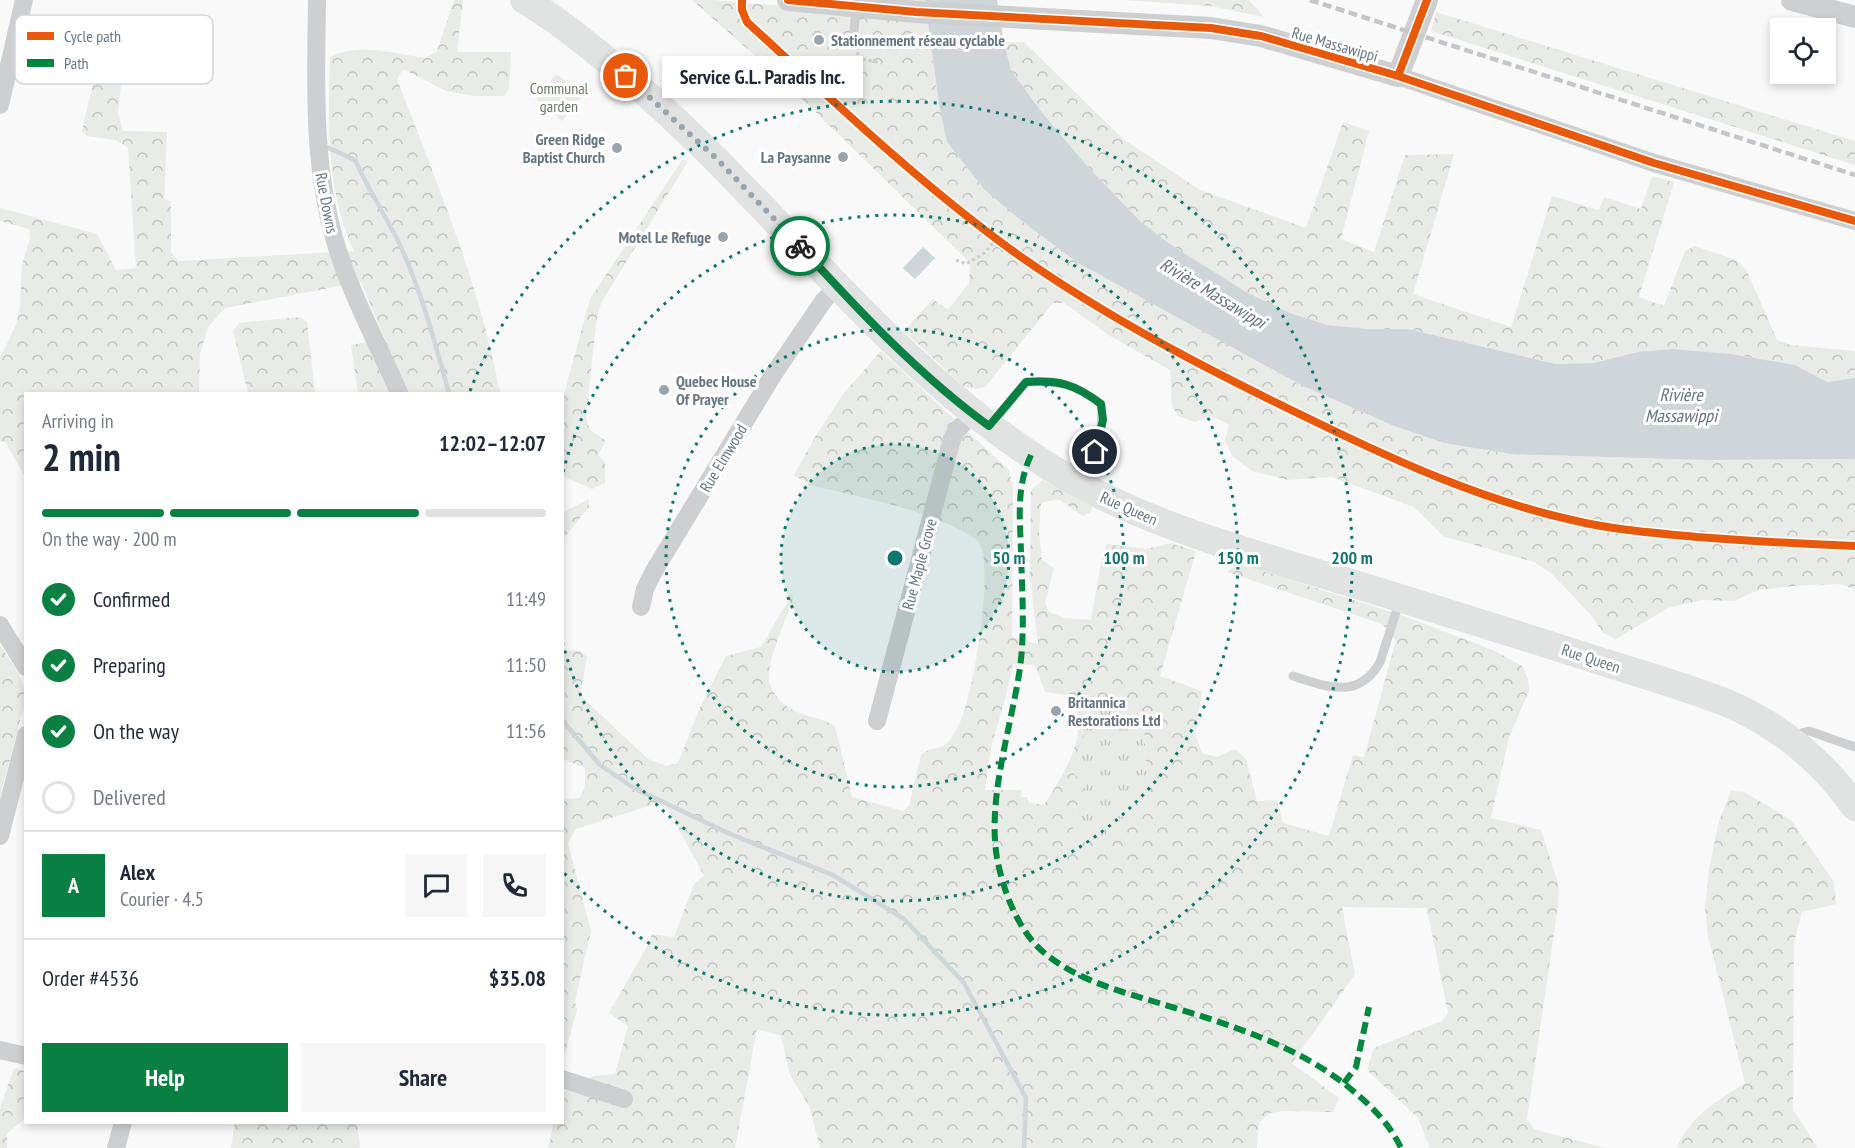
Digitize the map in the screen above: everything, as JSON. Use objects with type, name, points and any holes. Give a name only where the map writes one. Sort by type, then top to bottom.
[{"type":"main road","name":"Rue Queen","points":[[541,5],[675,119],[769,212],[837,286],[914,364],[981,420],[1031,455],[1084,487],[1137,513],[1186,532],[1709,696],[1755,716],[1794,741],[1825,770],[1855,807]]},
{"type":"street","points":[[21,15],[24,0]]},
{"type":"street","name":"Rue Downs","points":[[317,0],[318,158],[328,218],[342,262],[368,327],[399,392]]},
{"type":"street","name":"Rue Massawippi","points":[[788,0],[916,12],[1210,28],[1261,36],[1398,76],[1654,163],[1855,221]]},
{"type":"street","points":[[1398,76],[1427,0]]},
{"type":"street","points":[[1792,0],[1855,17]]},
{"type":"street","points":[[0,105],[15,39]]},
{"type":"street","name":"Rue Elmwood","points":[[641,607],[645,589],[654,571],[773,375],[824,300],[837,286]]},
{"type":"street","name":"Rue Maple Grove","points":[[877,722],[952,439],[956,431],[981,420]]},
{"type":"street","points":[[0,624],[24,665]]},
{"type":"street","points":[[0,836],[24,743]]},
{"type":"street","points":[[0,1050],[24,1056]]},
{"type":"street","points":[[564,1080],[624,1099]]},
{"type":"street","points":[[116,1148],[122,1124]]},
{"type":"lane","points":[[856,7],[856,44]]},
{"type":"lane","points":[[981,420],[1026,382],[1048,381],[1082,389],[1101,404],[1103,420],[1092,467],[1084,487]]},
{"type":"lane","points":[[1293,676],[1344,688],[1364,682],[1380,662],[1401,598]]},
{"type":"lane","points":[[1794,741],[1801,733],[1809,731],[1855,747]]},
{"type":"path","points":[[856,44],[857,58],[882,63]]},
{"type":"path","points":[[957,260],[966,264],[983,254],[995,237],[1005,245]]},
{"type":"green space","points":[[454,0],[463,0],[457,52],[511,52],[509,90],[504,96],[475,96],[446,91],[403,69],[397,79],[469,273],[481,312],[500,392],[358,392],[351,345],[385,339],[361,282],[225,308],[208,327],[200,354],[199,392],[24,392],[24,475],[6,443],[0,441],[0,358],[16,325],[20,307],[22,264],[30,239],[29,229],[0,221],[0,208],[97,234],[116,270],[136,268],[128,148],[116,140],[87,136],[82,131],[93,84],[121,84],[118,113],[123,131],[167,132],[164,199],[171,201],[171,253],[179,261],[354,251],[338,204],[331,156],[330,57],[353,50],[365,50],[426,58],[437,51]]},
{"type":"green space","points":[[692,0],[908,17],[907,0],[925,0],[939,104],[1023,222],[1078,263],[1301,385],[1394,426],[1444,443],[1511,454],[1706,460],[1855,459],[1855,589],[1839,584],[1793,586],[1758,590],[1734,601],[1703,600],[1668,608],[1616,639],[1603,633],[1591,615],[1552,574],[1534,562],[1443,536],[1414,507],[1332,477],[1288,480],[1252,471],[1232,456],[1225,440],[1229,425],[1212,416],[1195,422],[1178,416],[1172,406],[1170,370],[1110,336],[1064,303],[1053,303],[985,387],[975,389],[963,386],[904,331],[933,299],[948,310],[969,283],[970,263],[789,86]]},
{"type":"green space","points":[[1123,0],[1249,0],[1264,17],[1210,6]]},
{"type":"green space","points":[[1436,12],[1855,141],[1855,165],[1431,31]]},
{"type":"green space","points":[[1024,42],[1123,139],[1200,190],[1306,228],[1343,122],[1369,131],[1341,239],[1374,252],[1405,155],[1454,154],[1413,294],[1511,327],[1552,196],[1599,210],[1604,197],[1641,209],[1652,176],[1674,182],[1639,297],[1664,306],[1685,251],[1695,246],[1736,260],[1746,269],[1777,340],[1791,345],[1855,351],[1855,378],[1827,382],[1795,365],[1731,354],[1673,349],[1638,353],[1594,363],[1556,364],[1408,329],[1369,329],[1327,325],[1290,313],[1246,292],[1170,244],[1140,221],[1087,166],[1040,110],[1011,70],[1004,43]]},
{"type":"green space","name":"Communal garden","points":[[556,74],[583,95],[562,121],[536,99]]},
{"type":"green space","points":[[682,160],[686,160],[687,163],[601,303],[596,323],[586,419],[590,430],[606,441],[598,455],[605,462],[605,483],[592,489],[564,476],[564,394],[590,299]]},
{"type":"green space","points":[[300,317],[307,322],[315,392],[248,392],[233,331],[239,323]]},
{"type":"green space","points":[[881,351],[1009,470],[1013,488],[1012,637],[1038,644],[1030,576],[1031,490],[1043,480],[1092,506],[1091,512],[1083,516],[1058,499],[1041,503],[1039,532],[1042,560],[1054,568],[1045,603],[1049,612],[1065,618],[1091,620],[1101,563],[1107,544],[1146,549],[1171,543],[1196,551],[1160,676],[1202,691],[1195,733],[1202,753],[1217,757],[1235,749],[1246,759],[1257,801],[1277,800],[1283,823],[1329,836],[1353,755],[1364,757],[1396,640],[1382,624],[1227,572],[1237,563],[1404,616],[1495,651],[1522,666],[1528,679],[1529,691],[1509,737],[1491,818],[1541,830],[1559,886],[1527,1119],[1534,1129],[1605,1148],[1430,1148],[1418,1118],[1367,1070],[1374,1048],[1442,1021],[1448,1013],[1427,908],[1342,907],[1355,974],[1292,1063],[1339,1098],[1333,1112],[1283,1111],[1271,1113],[1259,1122],[1257,1148],[820,1148],[809,1106],[790,1075],[781,1036],[757,1029],[735,1148],[548,1148],[554,1124],[564,1124],[564,1092],[593,1076],[615,1074],[628,1026],[609,1013],[652,934],[674,937],[694,884],[704,876],[668,809],[655,804],[576,829],[568,843],[591,931],[575,1001],[577,1010],[564,1056],[564,799],[580,798],[585,786],[585,768],[564,759],[564,650],[580,651],[587,657],[581,692],[583,698],[648,759],[666,766],[678,763],[701,705],[726,656],[761,647],[792,594],[793,599],[771,663],[769,680],[772,690],[791,709],[835,726],[852,797],[903,811],[909,806],[921,755],[948,743],[965,710],[976,661],[984,603],[983,555],[978,541],[950,525],[911,510],[809,485],[794,475],[843,394]],"holes":[[[1013,664],[1035,665],[1045,692],[1066,695],[1075,707],[1079,720],[1074,750],[1060,780],[1044,805],[1029,803],[1027,797],[1021,797],[1022,790],[985,790],[991,747]],[[1093,699],[1122,701],[1144,729],[1148,787],[1102,839],[1083,842],[1072,827],[1085,785],[1074,774],[1082,753],[1085,715]]]},
{"type":"green space","points":[[589,499],[589,507],[564,538],[564,512]]},
{"type":"green space","points":[[0,645],[21,679],[24,688],[24,707],[0,797]]},
{"type":"green space","points":[[1093,699],[1122,701],[1144,729],[1148,787],[1102,839],[1082,842],[1072,827],[1085,785],[1074,774],[1082,753],[1085,714]]},
{"type":"green space","points":[[1731,791],[1744,792],[1791,820],[1834,882],[1836,904],[1802,912],[1794,942],[1793,1110],[1818,1148],[1676,1148],[1698,1117],[1714,1103],[1745,1083],[1708,936],[1705,909],[1709,869],[1719,821]]},
{"type":"green space","points":[[14,1068],[24,1071],[24,1119],[7,1134],[7,1148],[0,1148],[0,1108]]},
{"type":"green space","points":[[235,1124],[357,1124],[360,1148],[231,1148]]},
{"type":"water","name":"Rivière Massawippi","points":[[925,0],[997,0],[1011,70],[1040,110],[1087,166],[1140,221],[1170,244],[1246,292],[1290,313],[1327,325],[1369,329],[1408,329],[1556,364],[1594,363],[1638,352],[1673,349],[1731,354],[1795,365],[1827,382],[1855,378],[1855,459],[1706,460],[1511,454],[1444,443],[1394,426],[1301,385],[1078,263],[985,190],[947,142],[939,104]]},
{"type":"water","points":[[923,247],[935,258],[915,279],[903,268]]},
{"type":"waterway","points":[[322,145],[355,160],[395,234],[421,300],[449,392]]},
{"type":"waterway","points":[[564,722],[600,765],[634,788],[730,834],[833,875],[904,919],[964,983],[1026,1098],[1024,1148]]},
{"type":"railway","points":[[1310,0],[1855,175]]},
{"type":"marked path","points":[[1031,455],[1023,479],[1020,503],[1022,654],[1001,763],[995,812],[997,858],[1007,895],[1018,920],[1041,950],[1082,977],[1257,1036],[1325,1070],[1346,1085],[1377,1114],[1401,1148]]},
{"type":"marked path","points":[[1344,1083],[1356,1067],[1369,1007]]},
{"type":"cycle path","points":[[742,0],[742,10],[747,22],[908,168],[975,223],[1046,274],[1122,321],[1278,404],[1442,479],[1539,512],[1618,529],[1697,537],[1855,546]]},
{"type":"cycle path","points":[[788,0],[916,12],[1211,28],[1261,36],[1398,76],[1654,163],[1855,221]]},
{"type":"cycle path","points":[[1398,76],[1427,0]]},
{"type":"way so far","points":[[626,76],[716,158],[800,246]]},
{"type":"place","name":"Stationnement réseau cyclable","points":[[819,40]]},
{"type":"place","name":"Service G.L. Paradis Inc.","points":[[626,76]]},
{"type":"place","name":"Green Ridge Baptist Church","points":[[617,148]]},
{"type":"place","name":"La Paysanne","points":[[843,157]]},
{"type":"place","name":"Motel Le Refuge","points":[[723,237]]},
{"type":"place","name":"Quebec House Of Prayer","points":[[664,390]]},
{"type":"place","name":"Britannica Restorations Ltd","points":[[1056,711]]},
{"type":"route","points":[[800,246],[897,348],[989,426],[1026,382],[1048,381],[1082,389],[1101,404],[1103,420],[1095,452]]}]
